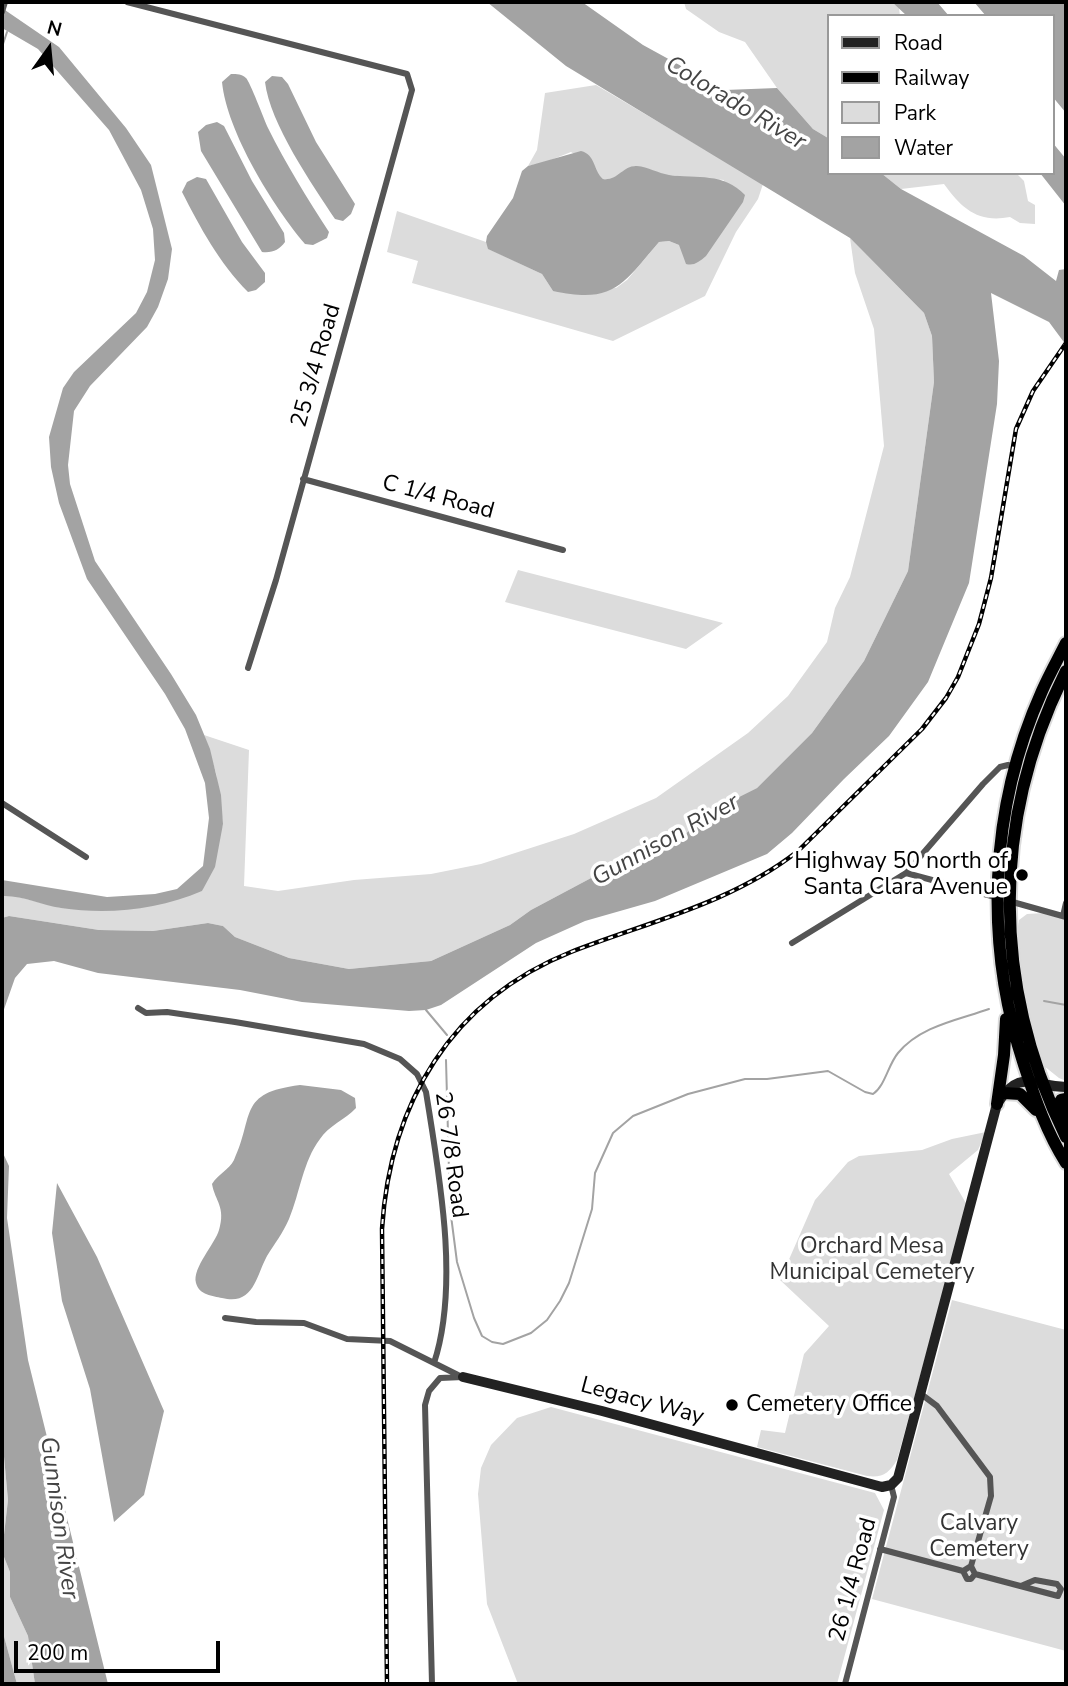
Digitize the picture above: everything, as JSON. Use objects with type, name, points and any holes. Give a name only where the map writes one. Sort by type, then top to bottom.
[{"type":"highway","points":[[1066,643],[1042,691],[1016,767],[1000,849],[1003,899],[1019,1004],[1055,1086],[1059,1122],[1066,1137]]},
{"type":"highway","points":[[1062,690],[1057,670],[1066,653]]},
{"type":"highway","points":[[1066,671],[1062,690],[1024,784],[998,932],[1012,1029],[1044,1119],[1066,1163]]},
{"type":"highway","points":[[1024,784],[1019,775],[1044,702],[1042,691]]},
{"type":"highway","points":[[997,1104],[1004,1055],[1006,1001]]},
{"type":"highway","points":[[1004,1093],[1020,1094],[1044,1119]]},
{"type":"highway","points":[[1059,1122],[1058,1107],[1066,1096]]},
{"type":"street","name":"25 3/4 Road","points":[[127,2],[407,74],[412,90],[248,668]]},
{"type":"street","name":"C 1/4 Road","points":[[303,479],[563,550]]},
{"type":"street","points":[[792,943],[906,873],[1000,767],[1016,767]]},
{"type":"street","points":[[2,803],[86,858]]},
{"type":"street","points":[[906,873],[1065,916],[1066,903]]},
{"type":"street","name":"26 7/8 Road","points":[[138,1008],[146,1013],[167,1012],[235,1021],[364,1044],[400,1059],[416,1074],[426,1092],[428,1103],[447,1266],[446,1297],[434,1363]]},
{"type":"street","points":[[891,1485],[898,1478],[997,1104],[1014,1084],[1029,1081],[1055,1086],[1066,1096]]},
{"type":"street","points":[[225,1318],[304,1323],[347,1339],[390,1341],[463,1377]]},
{"type":"street","points":[[432,1684],[425,1405],[429,1391],[436,1381],[447,1377],[463,1377]]},
{"type":"street","name":"Legacy Way","points":[[463,1377],[602,1411],[882,1487],[891,1485]]},
{"type":"street","points":[[880,1549],[963,1571],[971,1566],[991,1496],[990,1477],[937,1406],[921,1394]]},
{"type":"street","name":"26 1/4 Road","points":[[845,1684],[894,1497],[891,1485]]},
{"type":"street","points":[[971,1566],[975,1574],[1021,1587],[1058,1596],[1061,1590],[1057,1584],[1035,1580],[1021,1587]]},
{"type":"street","points":[[963,1571],[967,1579],[975,1574]]},
{"type":"green space","points":[[684,2],[892,2],[899,8],[900,14],[827,14],[827,137],[813,129],[777,88],[745,42],[719,32],[686,9]]},
{"type":"green space","points":[[596,85],[763,184],[758,199],[736,232],[705,296],[613,341],[412,283],[418,261],[387,252],[397,211],[486,242],[489,249],[542,274],[553,291],[616,288],[627,280],[659,242],[669,241],[679,245],[724,180],[666,175],[635,166],[626,169],[615,179],[603,179],[596,168],[571,152],[528,166],[537,150],[545,93]]},
{"type":"green space","points":[[884,175],[1018,175],[1024,181],[1028,201],[1035,205],[1035,224],[1020,223],[1010,217],[980,216],[957,201],[944,184],[901,189]]},
{"type":"green space","points":[[850,238],[924,313],[932,336],[934,382],[908,571],[864,661],[812,733],[757,788],[709,812],[678,841],[608,869],[531,910],[510,925],[431,961],[349,969],[289,958],[235,937],[223,926],[208,923],[153,931],[99,930],[9,916],[2,918],[2,896],[11,895],[61,908],[202,891],[223,824],[216,773],[204,735],[249,750],[244,886],[278,891],[354,880],[431,874],[481,864],[574,834],[656,798],[748,733],[788,696],[827,642],[835,608],[850,577],[884,446],[874,329],[855,273]]},
{"type":"green space","points":[[518,570],[723,623],[686,649],[505,602]]},
{"type":"green space","points":[[1044,913],[1066,919],[1066,1081],[1044,1066],[1022,994],[1017,933],[1019,920],[1027,914]]},
{"type":"green space","name":"Orchard Mesa Municipal Cemetery","points":[[986,1132],[978,1150],[949,1174],[967,1205],[894,1465],[881,1475],[867,1476],[757,1447],[761,1430],[785,1433],[804,1354],[829,1326],[780,1280],[815,1200],[848,1162],[859,1156],[922,1150],[952,1139]]},
{"type":"green space","name":"Calvary Cemetery","points":[[952,1300],[1066,1330],[1066,1651],[872,1599]]},
{"type":"green space","points":[[551,1407],[875,1493],[884,1510],[837,1684],[518,1684],[487,1604],[478,1494],[481,1468],[491,1445],[517,1418]]},
{"type":"green space","points":[[2,1435],[8,1500],[2,1552]]},
{"type":"green space","points":[[2,1552],[10,1572],[10,1597],[28,1636],[35,1684],[17,1684],[2,1629]]},
{"type":"water","name":"Colorado River","points":[[487,2],[582,2],[643,45],[725,90],[777,88],[813,129],[827,137],[827,175],[884,175],[901,189],[1024,256],[1056,281],[1059,270],[1066,269],[1066,345],[1049,322],[991,293],[999,361],[997,404],[969,583],[928,682],[889,736],[792,833],[767,854],[655,901],[585,921],[536,943],[441,1005],[426,1010],[409,1011],[302,1002],[240,990],[98,973],[54,961],[27,964],[15,978],[2,1015],[2,918],[9,916],[99,930],[153,931],[208,923],[223,926],[235,937],[289,958],[349,969],[431,961],[510,925],[531,910],[608,869],[678,841],[709,812],[757,788],[812,733],[864,661],[908,571],[934,382],[932,336],[924,313],[850,238],[566,66]]},
{"type":"water","points":[[892,2],[937,2],[947,14],[905,14]]},
{"type":"water","points":[[974,2],[1066,2],[1066,113],[1054,98],[1054,14],[984,14]]},
{"type":"water","points":[[2,8],[59,47],[126,128],[151,165],[172,249],[168,279],[147,327],[90,386],[74,411],[68,465],[70,484],[95,561],[196,715],[210,749],[221,795],[223,824],[215,867],[202,891],[150,907],[115,911],[79,910],[2,896],[2,880],[107,897],[155,894],[177,889],[203,866],[209,818],[205,783],[185,729],[165,694],[87,579],[59,503],[51,467],[49,437],[63,388],[74,372],[136,313],[147,292],[155,260],[153,229],[141,190],[109,130],[38,49],[2,28]]},
{"type":"water","points":[[231,74],[241,75],[248,81],[268,128],[329,232],[327,238],[313,245],[305,244],[279,210],[253,168],[226,102],[222,82]]},
{"type":"water","points":[[272,76],[282,77],[288,84],[316,142],[355,204],[351,214],[343,221],[335,219],[283,135],[268,99],[265,82]]},
{"type":"water","points":[[217,122],[224,126],[252,181],[284,233],[285,242],[275,250],[262,252],[201,151],[198,132],[206,125]]},
{"type":"water","points":[[1054,144],[1066,159],[1066,206],[1042,175],[1054,175]]},
{"type":"water","points":[[581,151],[592,159],[603,179],[613,178],[632,166],[669,175],[710,178],[737,188],[745,195],[743,202],[706,256],[696,263],[686,264],[679,245],[669,241],[659,242],[615,288],[590,295],[553,291],[542,274],[488,249],[487,236],[513,198],[522,171],[528,166]]},
{"type":"water","points":[[197,177],[206,179],[242,242],[265,273],[265,282],[256,290],[248,292],[228,269],[182,192],[187,182]]},
{"type":"water","points":[[300,1085],[341,1090],[355,1098],[356,1108],[323,1134],[314,1148],[289,1219],[252,1288],[241,1298],[222,1298],[207,1294],[198,1287],[196,1277],[200,1263],[217,1236],[221,1222],[221,1210],[212,1184],[234,1160],[251,1109],[257,1100],[280,1089]]},
{"type":"water","name":"Gunnison River","points":[[2,1151],[9,1166],[7,1218],[28,1360],[108,1684],[35,1684],[28,1636],[10,1597],[10,1572],[2,1552],[8,1500],[2,1435]]},
{"type":"water","points":[[57,1183],[97,1257],[164,1411],[144,1495],[114,1522],[90,1389],[62,1301],[52,1233]]},
{"type":"water","points":[[2,1629],[17,1684],[2,1684]]},
{"type":"waterway","points":[[2,47],[7,32]]},
{"type":"waterway","points":[[1044,1001],[1066,1005]]},
{"type":"waterway","points":[[446,1060],[450,1208],[457,1262],[482,1336],[503,1344],[531,1333],[547,1320],[560,1301],[569,1283],[592,1209],[595,1173],[613,1133],[633,1116],[688,1094],[745,1079],[767,1079],[828,1071],[873,1094],[881,1086],[898,1053],[917,1036],[940,1025],[989,1009]]},
{"type":"waterway","points":[[426,1010],[447,1035]]},
{"type":"railway","points":[[387,1684],[382,1229],[387,1183],[398,1139],[414,1099],[434,1061],[461,1028],[492,998],[529,973],[571,952],[689,910],[772,869],[798,851],[922,729],[958,677],[979,624],[991,578],[1016,429],[1033,391],[1066,343]]},
{"type":"place","name":"Highway 50 north of Santa Clara Avenue","points":[[1022,875]]},
{"type":"place","name":"Cemetery Office","points":[[732,1405]]}]
